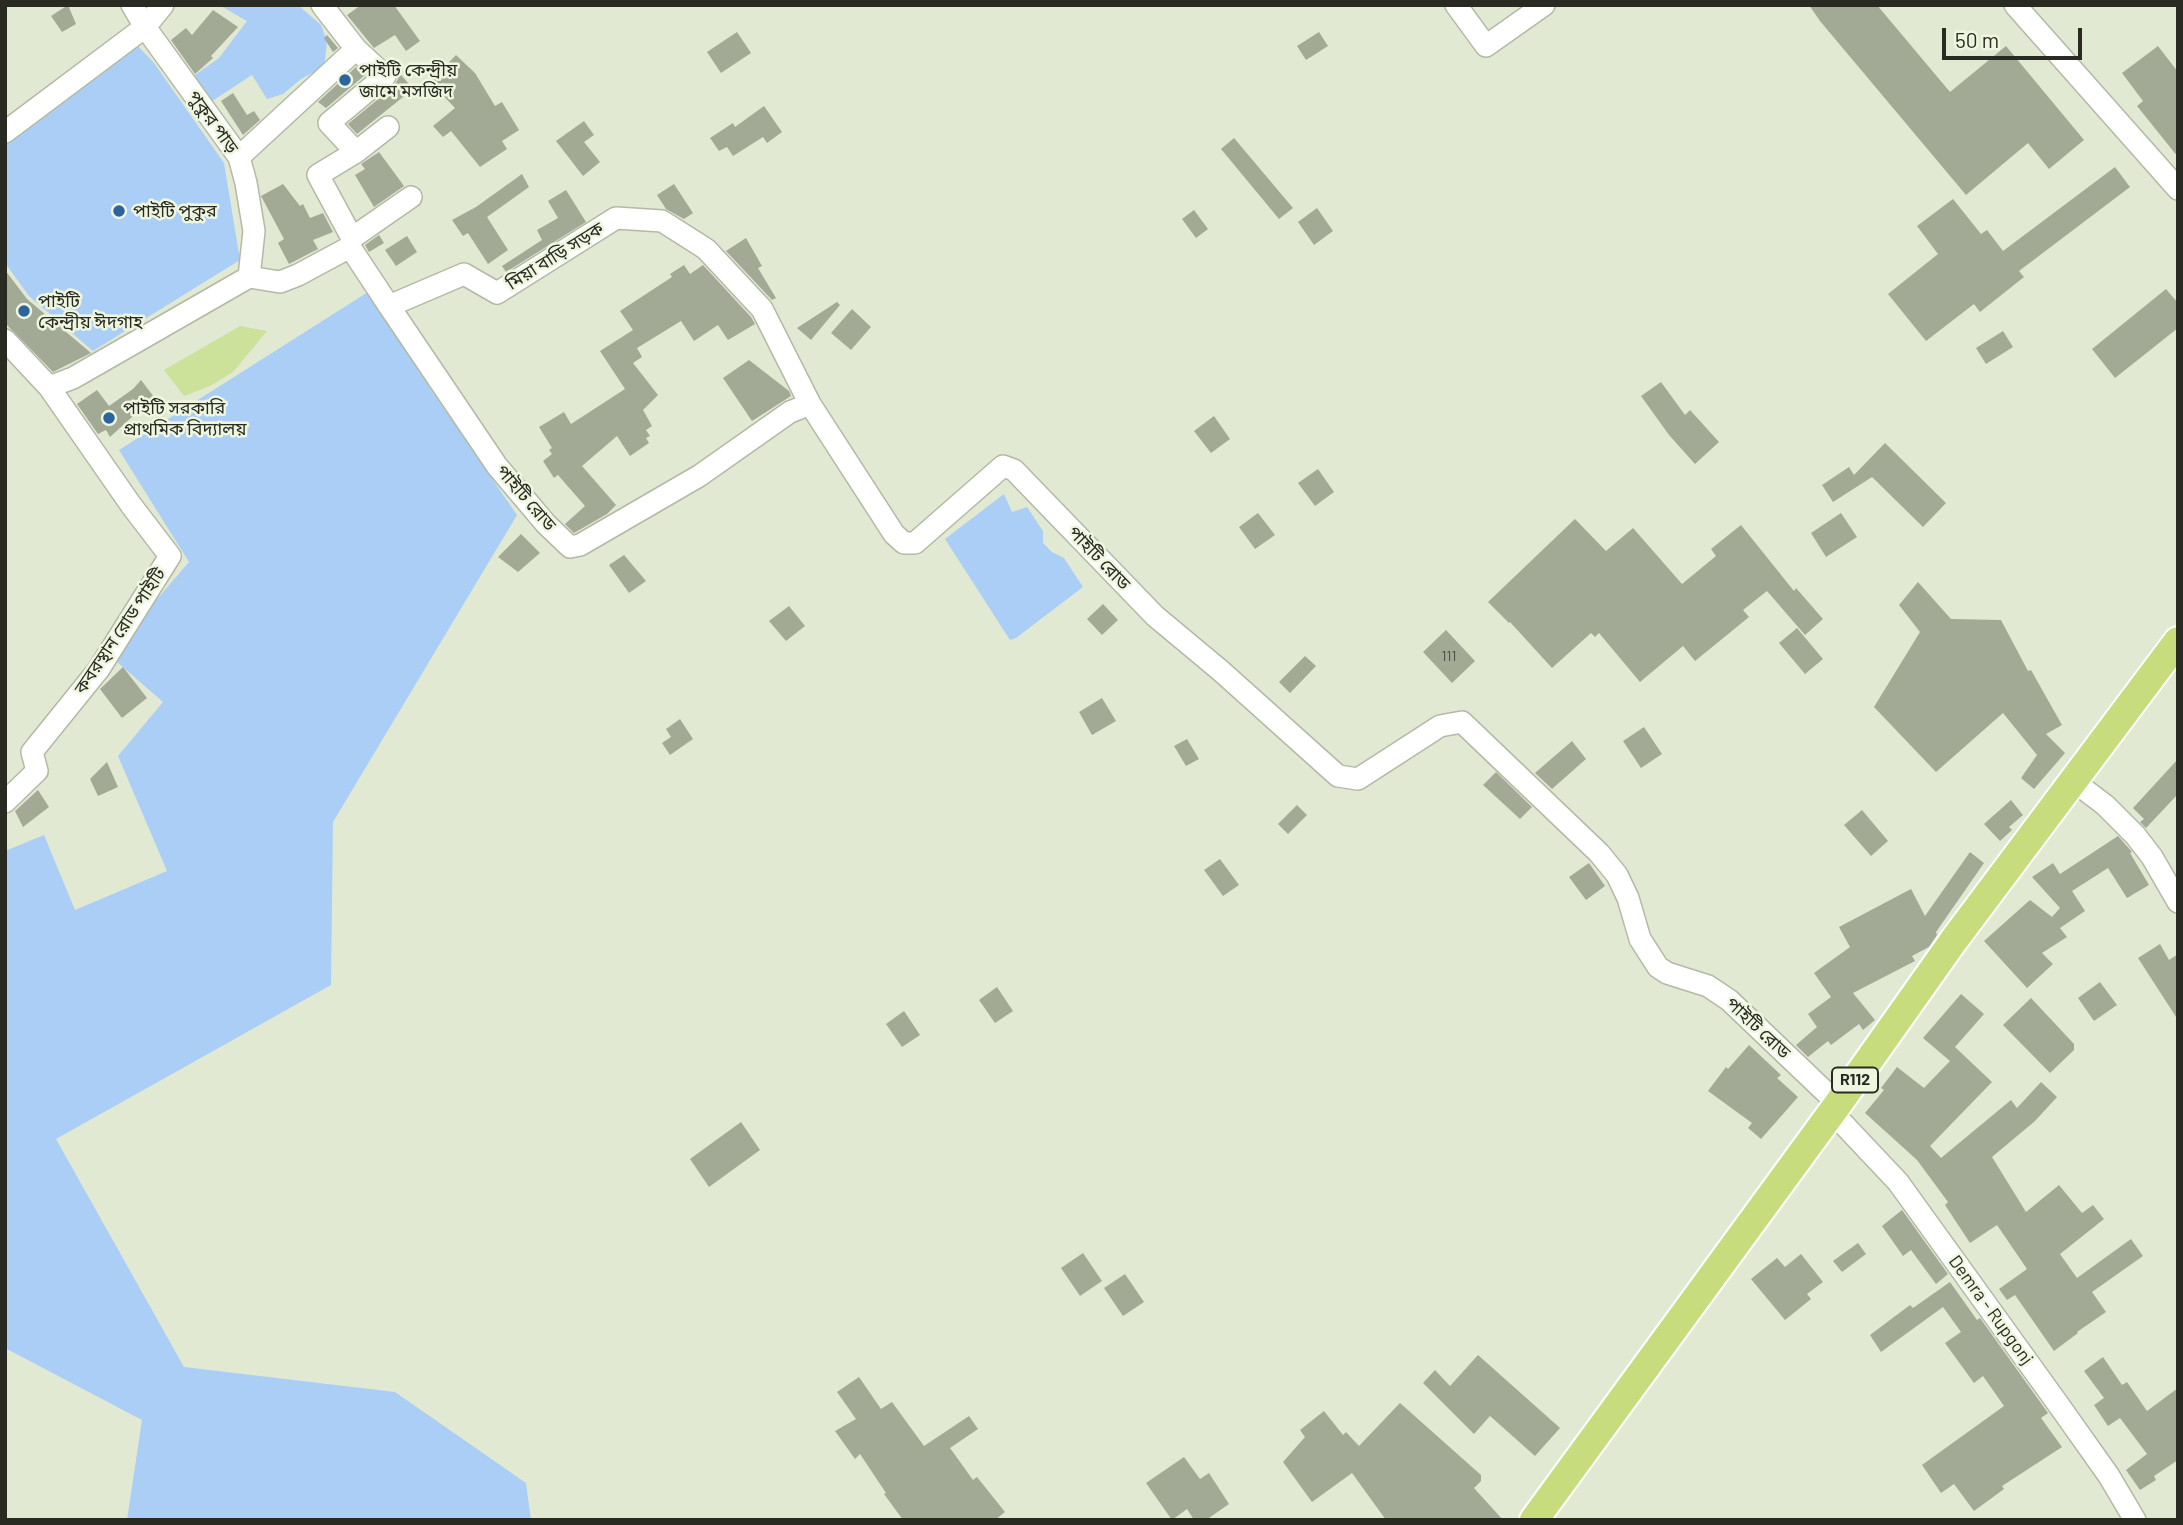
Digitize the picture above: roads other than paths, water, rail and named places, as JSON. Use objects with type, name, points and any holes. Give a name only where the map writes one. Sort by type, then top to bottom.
[{"type":"main road","name":"R112","points":[[1534,1520],[1835,1108],[1954,940],[2178,641]]},
{"type":"street","name":"পুকুর পাড়","points":[[132,5],[145,27],[239,156],[254,231],[250,277]]},
{"type":"street","points":[[5,132],[145,27],[163,5]]},
{"type":"street","points":[[322,5],[356,49],[385,76],[329,123],[356,152]]},
{"type":"street","points":[[1456,5],[1486,46],[1544,5]]},
{"type":"street","points":[[2015,5],[2178,189]]},
{"type":"street","points":[[239,156],[356,49]]},
{"type":"street","points":[[388,127],[356,152],[318,175],[351,243],[389,306]]},
{"type":"street","points":[[5,340],[49,387],[74,378],[250,277],[280,282],[298,275],[351,243],[411,197]]},
{"type":"street","name":"মিয়া বাড়ি সড়ক","points":[[389,306],[464,274],[498,293],[616,218],[662,221],[706,249],[762,309],[810,404]]},
{"type":"street","name":"পাইটি রোড","points":[[389,306],[497,466],[546,524],[570,547],[580,545],[699,476],[790,412],[810,404],[894,534],[904,543],[915,542],[1003,466],[1014,470],[1155,615],[1338,776],[1358,779],[1440,726],[1462,722],[1599,853],[1617,875],[1628,898],[1640,939],[1658,967],[1667,973],[1708,986],[1729,1000],[1835,1108]]},
{"type":"street","name":"কবরস্থান রোড পাইটি","points":[[5,802],[37,771],[32,752],[99,669],[170,556],[49,387]]},
{"type":"street","points":[[2072,780],[2105,805],[2135,835],[2152,857],[2178,902]]},
{"type":"street","name":"Demra - Rupgonj","points":[[1835,1108],[1898,1182],[2059,1404],[2109,1476],[2135,1520]]},
{"type":"water","points":[[219,5],[298,5],[321,25],[327,42],[324,67],[301,79],[283,94],[267,99],[252,75],[203,107],[185,82],[219,58],[247,21]]},
{"type":"water","name":"পাইটি পুকুর","points":[[136,44],[154,63],[224,163],[240,260],[93,351],[29,296],[5,263],[5,142]]},
{"type":"water","points":[[368,292],[517,515],[333,822],[331,985],[56,1139],[184,1367],[395,1392],[526,1483],[531,1520],[127,1520],[142,1420],[5,1348],[5,851],[44,835],[75,910],[167,871],[118,756],[163,702],[109,655],[189,562],[119,450]]},
{"type":"water","points":[[1004,494],[1012,512],[1027,507],[1043,531],[1043,543],[1064,558],[1083,587],[1010,640],[945,539]]},
{"type":"place","name":"পাইটি কেন্দ্রীয় জামে মসজিদ","points":[[345,80]]},
{"type":"place","name":"পাইটি পুকুর","points":[[119,211]]},
{"type":"place","name":"পাইটি কেন্দ্রীয় ঈদগাহ","points":[[24,311]]},
{"type":"place","name":"পাইটি সরকারি প্রাথমিক বিদ্যালয়","points":[[109,418]]}]
